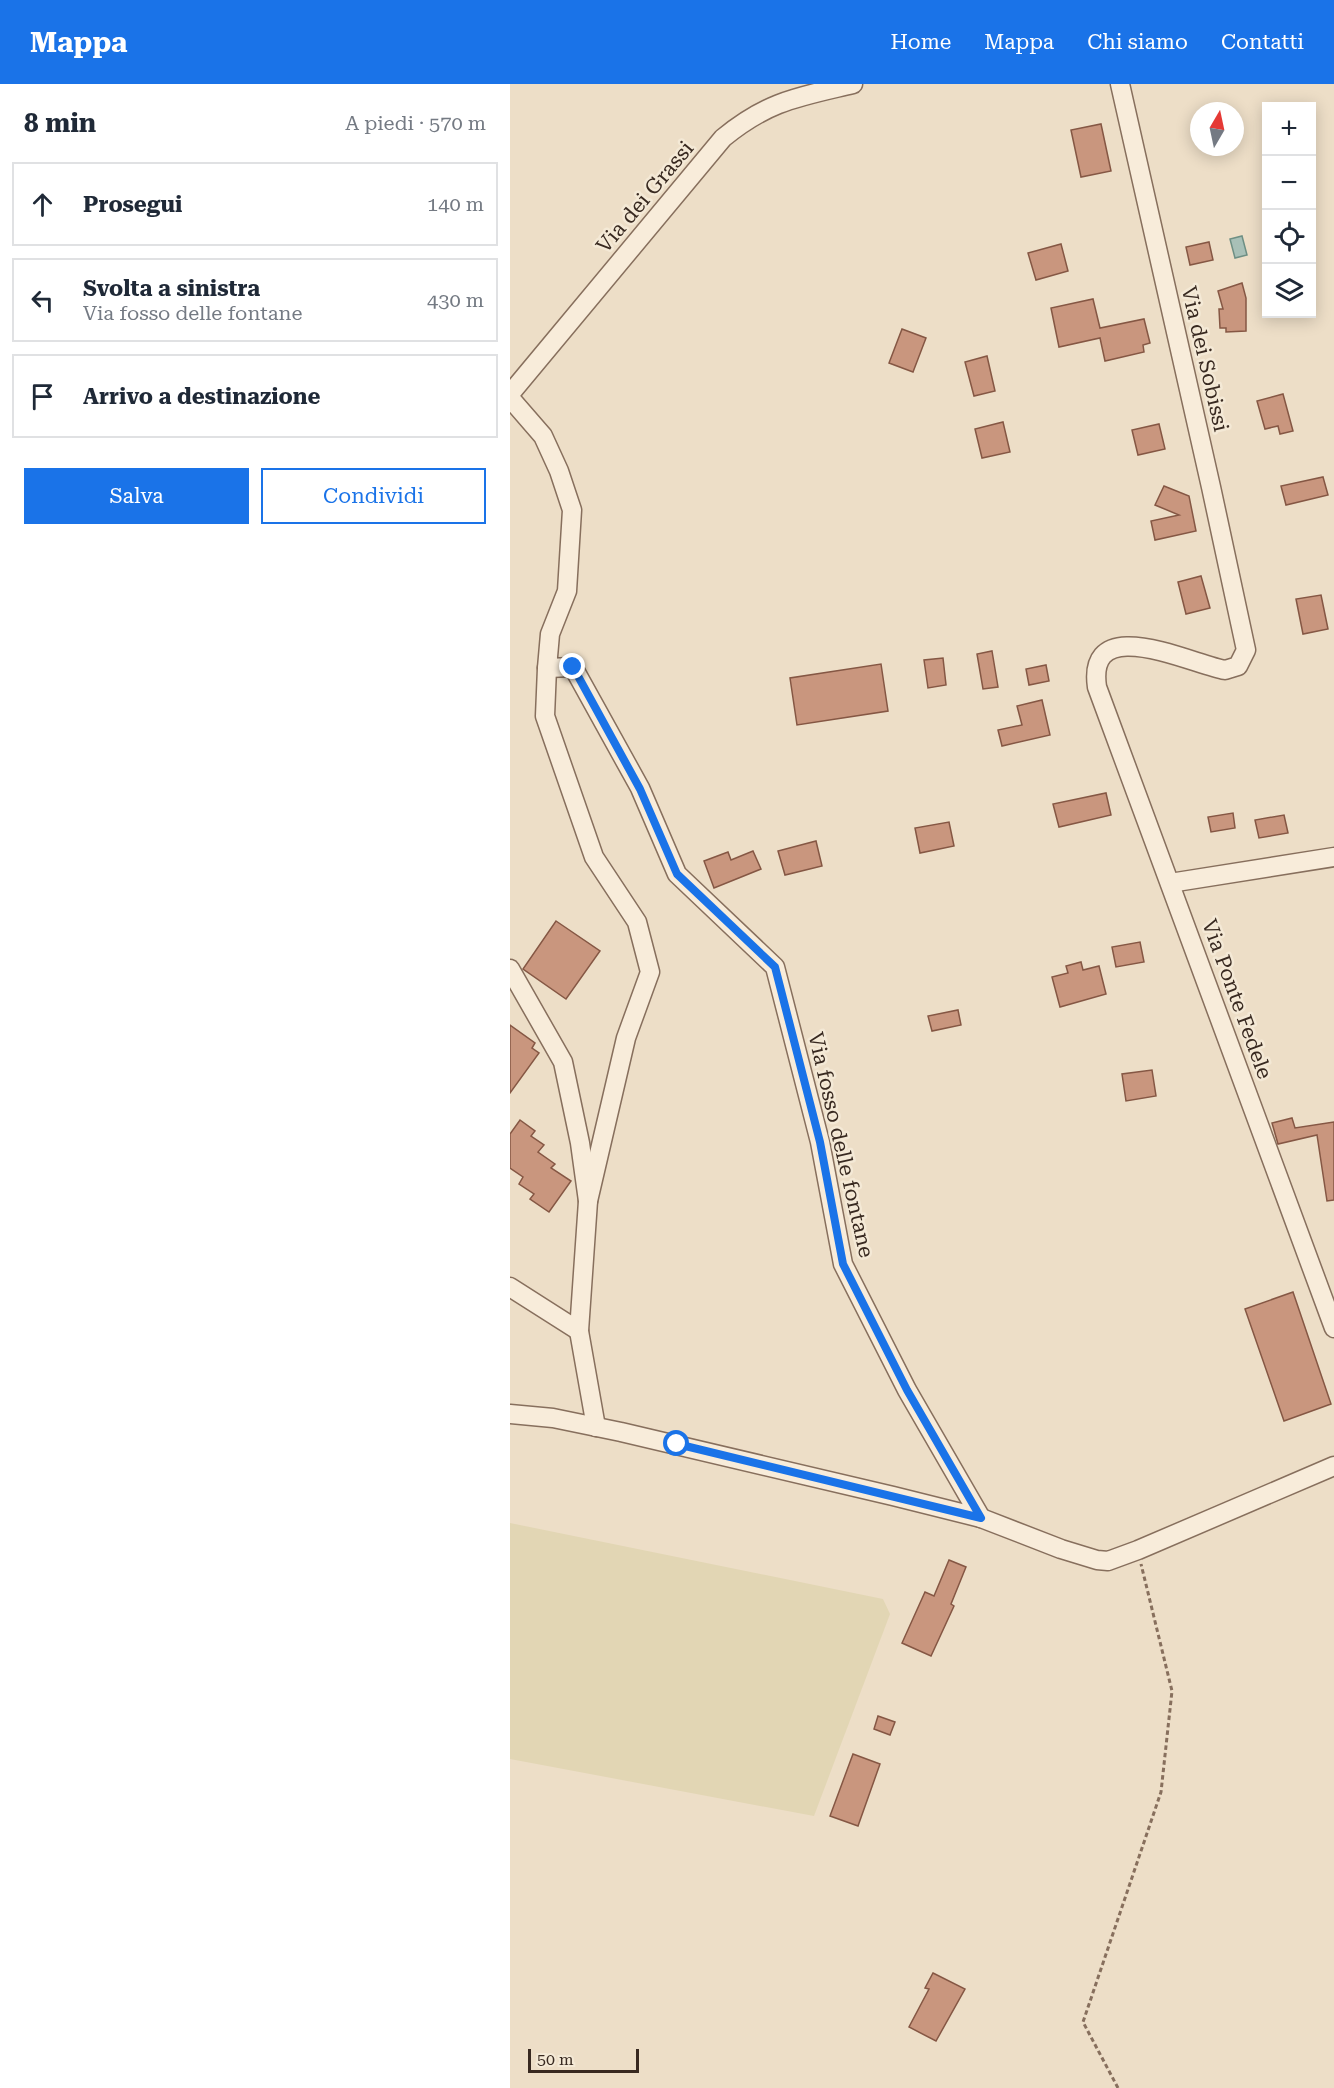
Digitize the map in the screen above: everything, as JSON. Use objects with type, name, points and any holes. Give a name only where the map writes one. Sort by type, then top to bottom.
[{"type":"street","name":"Via dei Grassi","points":[[510,394],[723,138],[752,116],[787,99],[853,84]]},
{"type":"street","name":"Via dei Sobissi","points":[[1097,687],[1097,667],[1106,652],[1116,646],[1140,647],[1225,670],[1242,662],[1245,656],[1245,645],[1120,84]]},
{"type":"street","points":[[510,398],[543,436],[559,471],[572,510],[567,591],[550,634],[545,716],[594,857],[637,922],[650,972],[626,1038],[588,1201],[579,1331],[596,1427]]},
{"type":"street","name":"Via fosso delle fontane","points":[[547,669],[573,667],[640,789],[677,874],[775,967],[820,1142],[843,1264],[907,1390],[981,1518]]},
{"type":"street","name":"Via Ponte Fedele","points":[[1097,687],[1334,1328]]},
{"type":"street","points":[[1170,883],[1334,857]]},
{"type":"street","points":[[510,969],[563,1062],[580,1141],[588,1201]]},
{"type":"street","points":[[510,1287],[579,1331]]},
{"type":"street","points":[[510,1414],[553,1418],[758,1463],[981,1518],[1061,1549],[1108,1561],[1334,1466]]},
{"type":"path","points":[[1118,2088],[1083,2022],[1161,1792],[1173,1691],[1138,1550]]},
{"type":"shaded area","points":[[1242,236],[1247,255],[1235,258],[1230,239]]},
{"type":"shaded area","points":[[510,1523],[883,1599],[890,1614],[814,1816],[510,1759]]},
{"type":"building","points":[[1101,124],[1111,171],[1081,177],[1071,130]]},
{"type":"building","points":[[1209,242],[1213,260],[1190,265],[1186,247]]},
{"type":"building","points":[[1061,244],[1068,271],[1036,280],[1028,253]]},
{"type":"building","points":[[1242,283],[1246,298],[1246,331],[1226,332],[1226,328],[1220,328],[1219,309],[1223,309],[1218,291]]},
{"type":"building","points":[[1093,299],[1100,328],[1144,319],[1150,343],[1143,345],[1144,352],[1105,361],[1100,338],[1059,347],[1051,308]]},
{"type":"building","points":[[902,329],[926,338],[913,372],[889,363]]},
{"type":"building","points":[[987,356],[995,391],[974,396],[965,362]]},
{"type":"building","points":[[1283,394],[1293,431],[1280,434],[1278,426],[1265,429],[1257,401]]},
{"type":"building","points":[[1003,422],[1010,452],[982,458],[975,429]]},
{"type":"building","points":[[1159,424],[1165,449],[1138,455],[1132,430]]},
{"type":"building","points":[[1323,477],[1328,495],[1286,505],[1281,486]]},
{"type":"building","points":[[1164,486],[1189,496],[1196,531],[1155,540],[1151,521],[1179,515],[1155,505]]},
{"type":"building","points":[[1201,576],[1210,608],[1186,614],[1178,582]]},
{"type":"building","points":[[1321,595],[1328,629],[1303,634],[1296,599]]},
{"type":"building","points":[[992,651],[998,687],[983,689],[977,654]]},
{"type":"building","points":[[943,658],[946,685],[928,688],[924,660]]},
{"type":"building","points":[[881,664],[888,711],[797,725],[790,678]]},
{"type":"building","points":[[1046,665],[1049,681],[1029,685],[1026,669]]},
{"type":"building","points":[[1042,700],[1050,735],[1002,746],[998,730],[1022,725],[1017,706]]},
{"type":"building","points":[[1106,793],[1111,815],[1059,827],[1053,804]]},
{"type":"building","points":[[1233,813],[1235,828],[1211,832],[1208,817]]},
{"type":"building","points":[[1284,815],[1288,833],[1259,838],[1255,820]]},
{"type":"building","points":[[949,822],[954,846],[920,853],[915,828]]},
{"type":"building","points":[[816,841],[822,866],[785,875],[778,851]]},
{"type":"building","points":[[753,851],[761,869],[714,888],[704,861],[728,852],[731,860]]},
{"type":"building","points":[[556,921],[600,951],[566,999],[523,969]]},
{"type":"building","points":[[1140,942],[1144,962],[1116,967],[1112,947]]},
{"type":"building","points":[[1081,962],[1083,970],[1099,966],[1106,994],[1060,1007],[1052,977],[1068,973],[1066,966]]},
{"type":"building","points":[[958,1010],[961,1025],[932,1031],[928,1016]]},
{"type":"building","points":[[510,1025],[535,1043],[532,1048],[539,1053],[510,1093]]},
{"type":"building","points":[[1152,1070],[1156,1096],[1126,1101],[1122,1074]]},
{"type":"building","points":[[1292,1118],[1295,1128],[1334,1122],[1334,1200],[1327,1201],[1317,1135],[1278,1144],[1272,1123]]},
{"type":"building","points":[[520,1120],[535,1131],[531,1136],[544,1145],[538,1152],[555,1164],[551,1168],[571,1181],[549,1212],[530,1199],[534,1194],[519,1184],[523,1177],[510,1168],[510,1134]]},
{"type":"building","points":[[1293,1292],[1331,1404],[1284,1421],[1245,1309]]},
{"type":"building","points":[[949,1560],[966,1567],[951,1604],[954,1606],[931,1656],[902,1643],[925,1592],[934,1596]]},
{"type":"building","points":[[878,1716],[895,1722],[890,1735],[874,1729]]},
{"type":"building","points":[[853,1754],[880,1764],[858,1826],[830,1816]]},
{"type":"building","points":[[933,1973],[965,1989],[936,2041],[909,2027],[929,1989],[925,1988]]},
{"type":"route","points":[[573,667],[640,789],[677,874],[775,967],[820,1142],[843,1264],[907,1390],[981,1518],[677,1444]]}]
